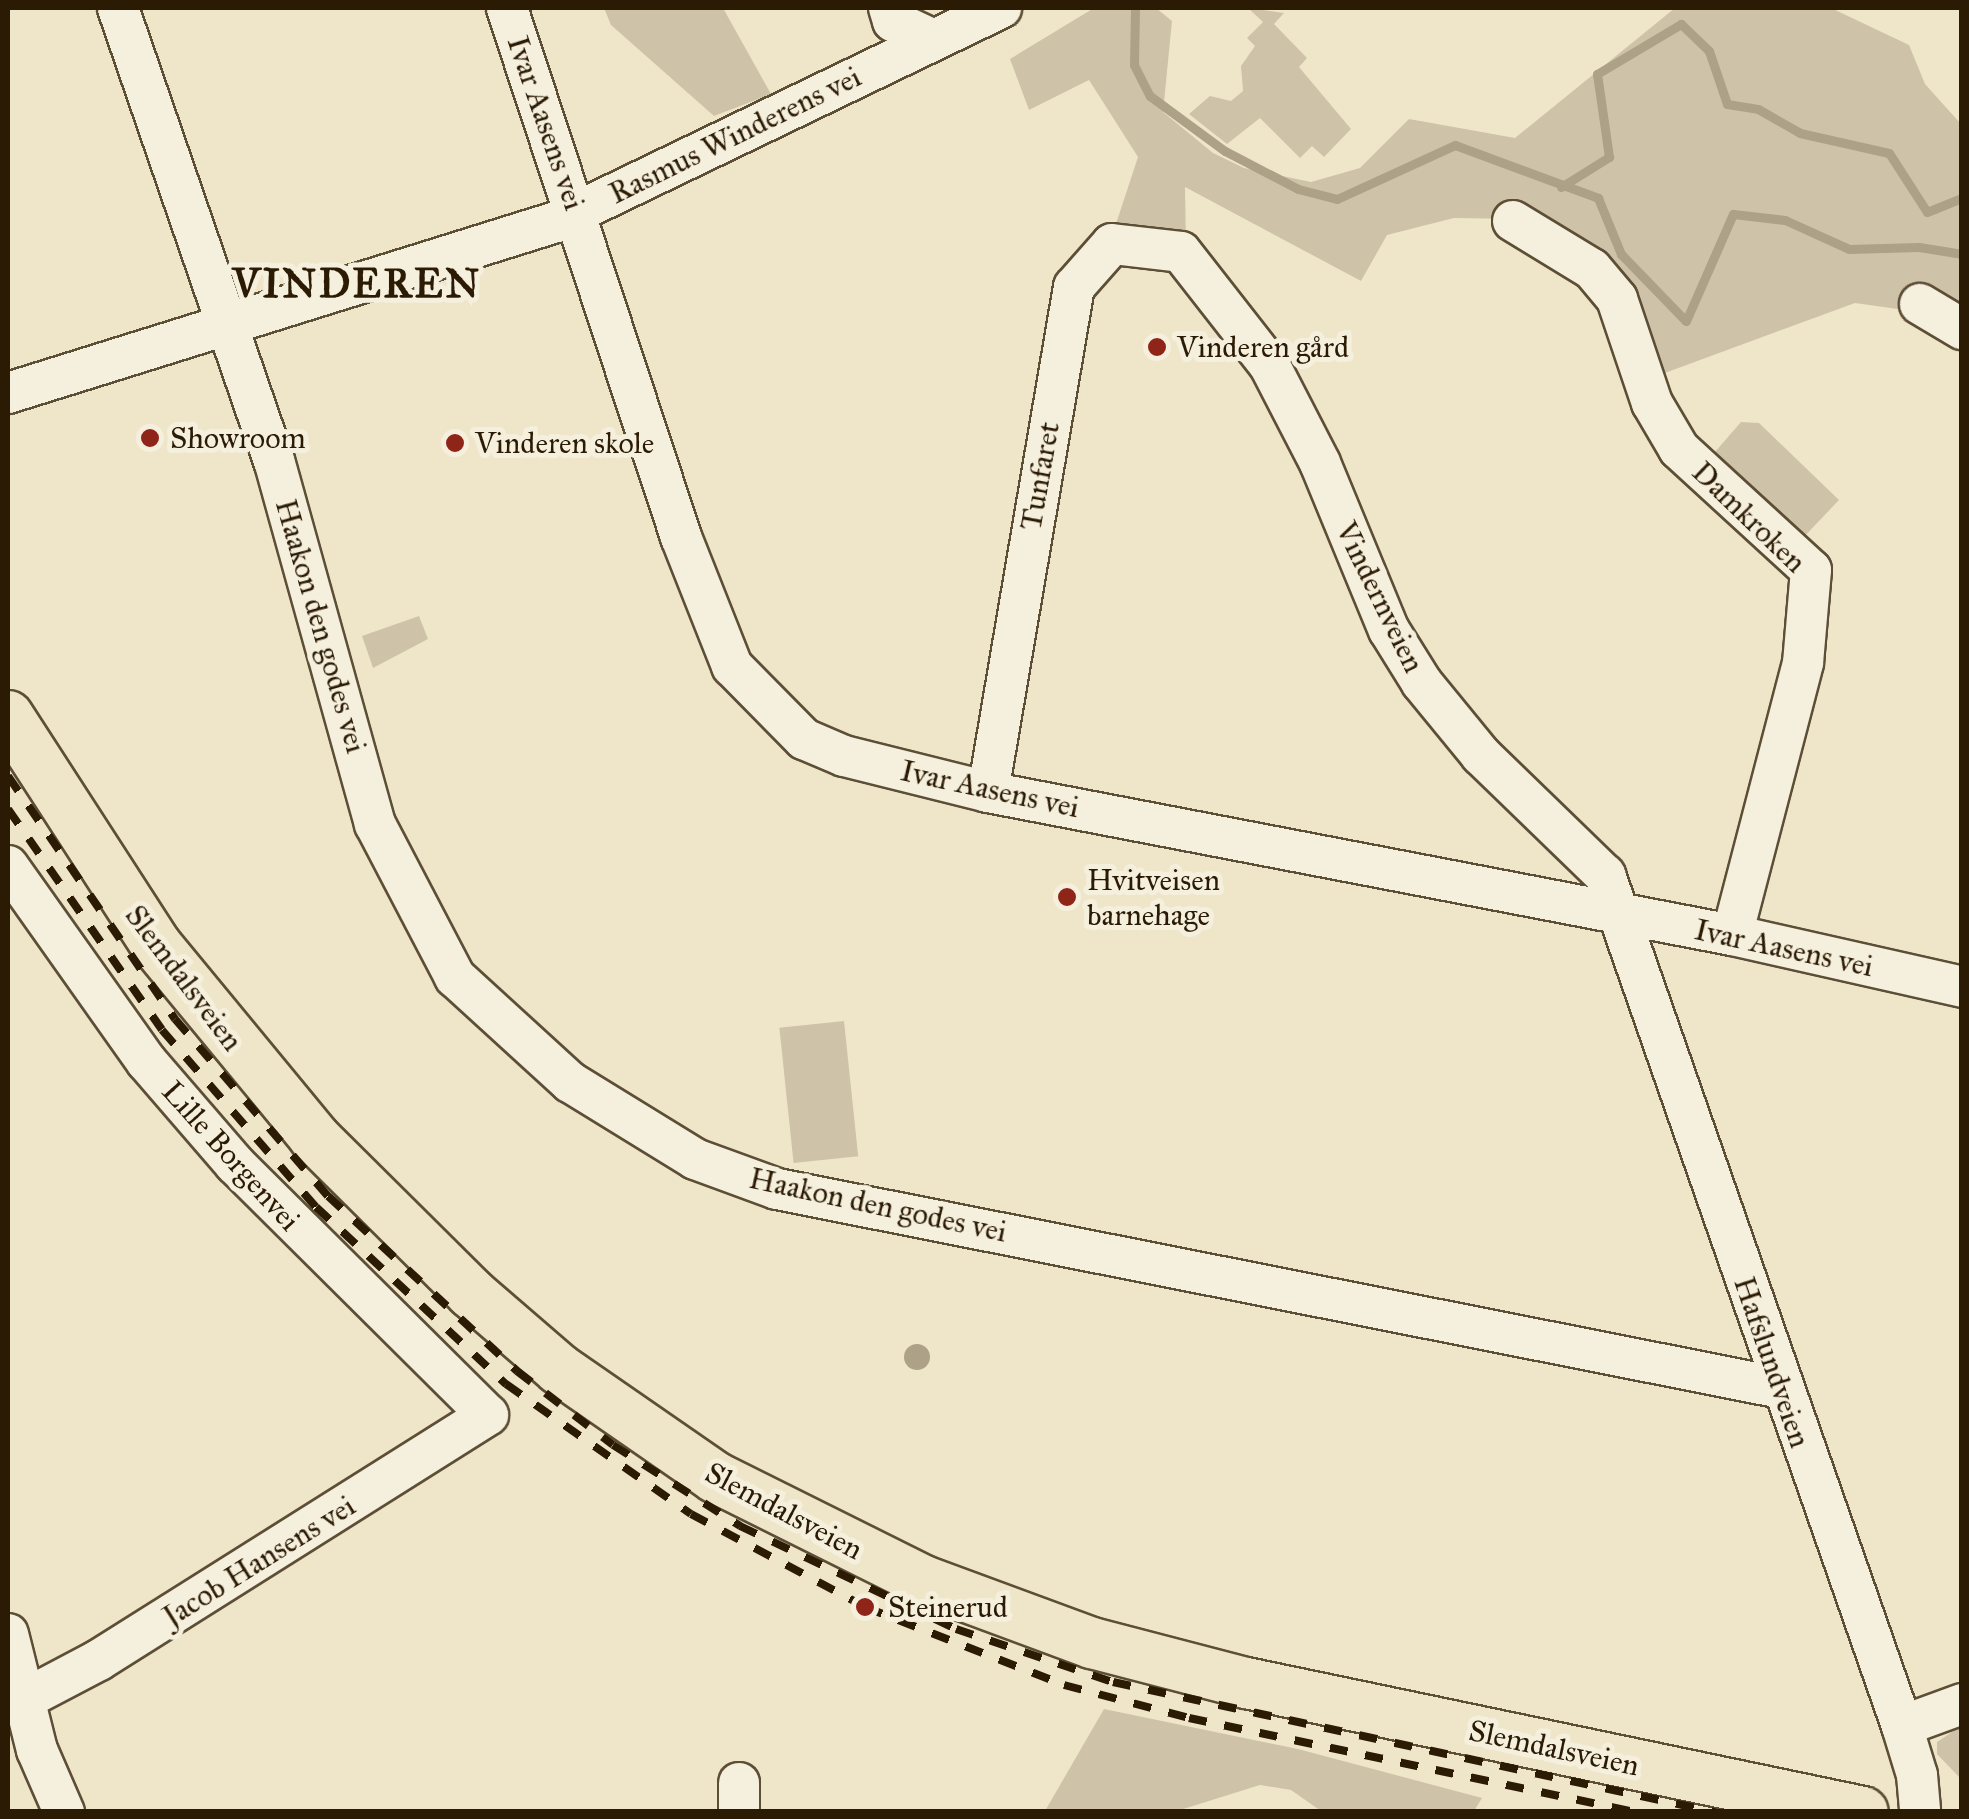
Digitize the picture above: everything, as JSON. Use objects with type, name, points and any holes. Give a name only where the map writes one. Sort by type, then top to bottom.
[{"type":"main road","name":"Slemdalsveien","points":[[8,716],[156,945],[314,1137],[530,1344],[614,1412],[715,1477],[924,1581],[1092,1644],[1264,1687],[1863,1812]]},
{"type":"street","name":"Haakon den godes vei","points":[[118,8],[274,460],[375,824],[455,977],[570,1082],[695,1158],[777,1189],[1781,1388]]},
{"type":"street","name":"Ivar Aasens vei","points":[[507,8],[681,537],[732,666],[804,738],[844,756],[988,792],[1732,935],[1962,987]]},
{"type":"street","points":[[889,8],[893,20],[932,39]]},
{"type":"street","name":"Rasmus Winderens vei","points":[[8,393],[577,212],[1000,8]]},
{"type":"street","name":"Damkroken","points":[[1512,221],[1592,269],[1616,300],[1652,402],[1679,449],[1810,570],[1804,663],[1732,935]]},
{"type":"street","name":"Tunfaret","points":[[988,792],[1074,287],[1112,244],[1181,252]]},
{"type":"street","name":"Vindernveien","points":[[1181,252],[1270,366],[1320,463],[1389,630],[1422,684],[1481,755],[1605,875],[1616,914]]},
{"type":"street","points":[[1920,304],[1962,329]]},
{"type":"street","name":"Lille Borgenvei","points":[[8,866],[147,1062],[235,1164],[488,1415]]},
{"type":"street","name":"Hafslundveien","points":[[1616,914],[1902,1726],[1918,1775],[1920,1812]]},
{"type":"street","name":"Jacob Hansens vei","points":[[24,1699],[99,1660],[488,1415]]},
{"type":"street","points":[[8,1634],[37,1750],[64,1812]]},
{"type":"street","points":[[1902,1726],[1962,1704]]},
{"type":"shaded area","points":[[604,8],[723,8],[771,94],[714,116],[611,25]]},
{"type":"shaded area","points":[[1094,8],[1156,8],[1172,21],[1163,112],[1213,153],[1244,168],[1311,182],[1360,168],[1409,119],[1515,138],[1675,8],[1831,8],[1909,45],[1925,84],[1961,124],[1961,318],[1855,303],[1654,377],[1633,327],[1515,219],[1454,218],[1387,235],[1361,281],[1185,187],[1186,244],[1111,239],[1138,157],[1089,80],[1029,110],[1010,59]]},
{"type":"shaded area","points":[[1248,8],[1284,13],[1274,24],[1307,58],[1299,67],[1351,129],[1324,157],[1312,146],[1300,158],[1260,118],[1227,144],[1189,114],[1210,96],[1231,101],[1243,91],[1241,66],[1255,46],[1247,38],[1263,22]]},
{"type":"shaded area","points":[[1741,422],[1759,423],[1839,500],[1800,541],[1708,460]]},
{"type":"shaded area","points":[[419,616],[428,639],[373,668],[362,636]]},
{"type":"shaded area","points":[[844,1021],[858,1156],[794,1163],[779,1028]]},
{"type":"shaded area","points":[[917,1344],[926,1348],[930,1357],[926,1366],[917,1370],[908,1366],[904,1357],[908,1348]]},
{"type":"shaded area","points":[[1104,1709],[1298,1749],[1482,1798],[1474,1811],[1321,1811],[1291,1790],[1260,1785],[1177,1811],[1045,1811]]},
{"type":"shaded area","points":[[1962,1726],[1961,1779],[1937,1754],[1937,1742]]},
{"type":"waterway","points":[[1135,8],[1134,65],[1150,96],[1225,151],[1298,189],[1337,199],[1455,145],[1598,198],[1621,254],[1686,321],[1733,214],[1785,220],[1849,249],[1919,247],[1962,254]]},
{"type":"waterway","points":[[1561,187],[1609,157],[1597,74],[1681,24],[1709,51],[1727,104],[1758,109],[1800,133],[1889,153],[1927,212],[1962,198]]},
{"type":"railway","points":[[8,776],[175,1019],[328,1196],[517,1371],[613,1445],[740,1526],[956,1629],[1113,1682],[1715,1812]]},
{"type":"railway","points":[[8,809],[162,1030],[316,1207],[506,1384],[691,1514],[865,1607],[1064,1685],[1189,1718],[1634,1812]]},
{"type":"place","name":"Vinderen gård","points":[[1157,347]]},
{"type":"place","name":"Showroom","points":[[150,438]]},
{"type":"place","name":"Vinderen skole","points":[[455,443]]},
{"type":"place","name":"Hvitveisen barnehage","points":[[1067,897]]},
{"type":"place","name":"Steinerud","points":[[865,1607]]},
{"type":"district","name":"VINDEREN","points":[[357,284]]}]
